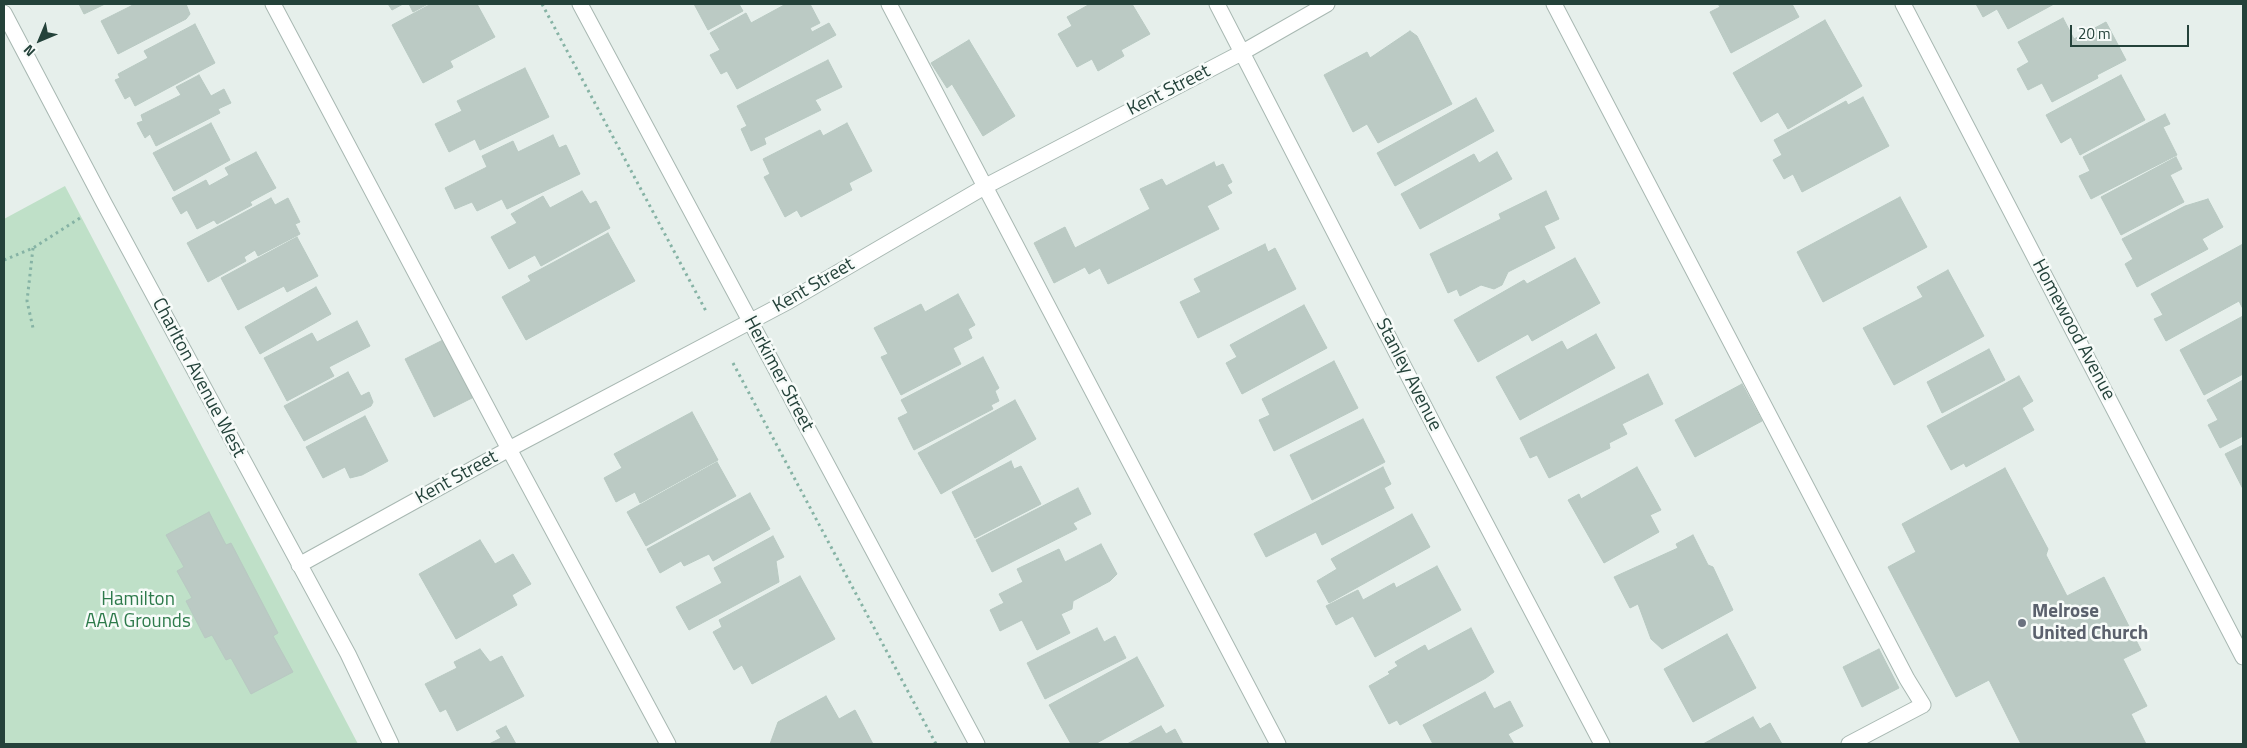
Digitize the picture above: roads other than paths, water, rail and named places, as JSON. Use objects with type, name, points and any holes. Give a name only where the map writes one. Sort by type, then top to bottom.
[{"type":"street","points":[[273,4],[668,744]]},
{"type":"street","name":"Herkimer Street","points":[[580,4],[976,744]]},
{"type":"street","points":[[889,4],[1278,744]]},
{"type":"street","name":"Stanley Avenue","points":[[1217,4],[1440,437],[1602,744]]},
{"type":"street","name":"Kent Street","points":[[299,565],[509,449],[750,323],[986,186],[1243,52],[1327,4]]},
{"type":"street","points":[[1554,4],[1907,679],[1923,706],[1849,744]]},
{"type":"street","name":"Homewood Avenue","points":[[1903,4],[2243,657]]},
{"type":"street","name":"Charlton Avenue West","points":[[4,13],[104,203],[348,654],[392,744]]},
{"type":"place","name":"Melrose United Church","points":[[2022,623]]},
{"type":"park label","name":"Hamilton AAA Grounds","points":[[138,611]]}]
